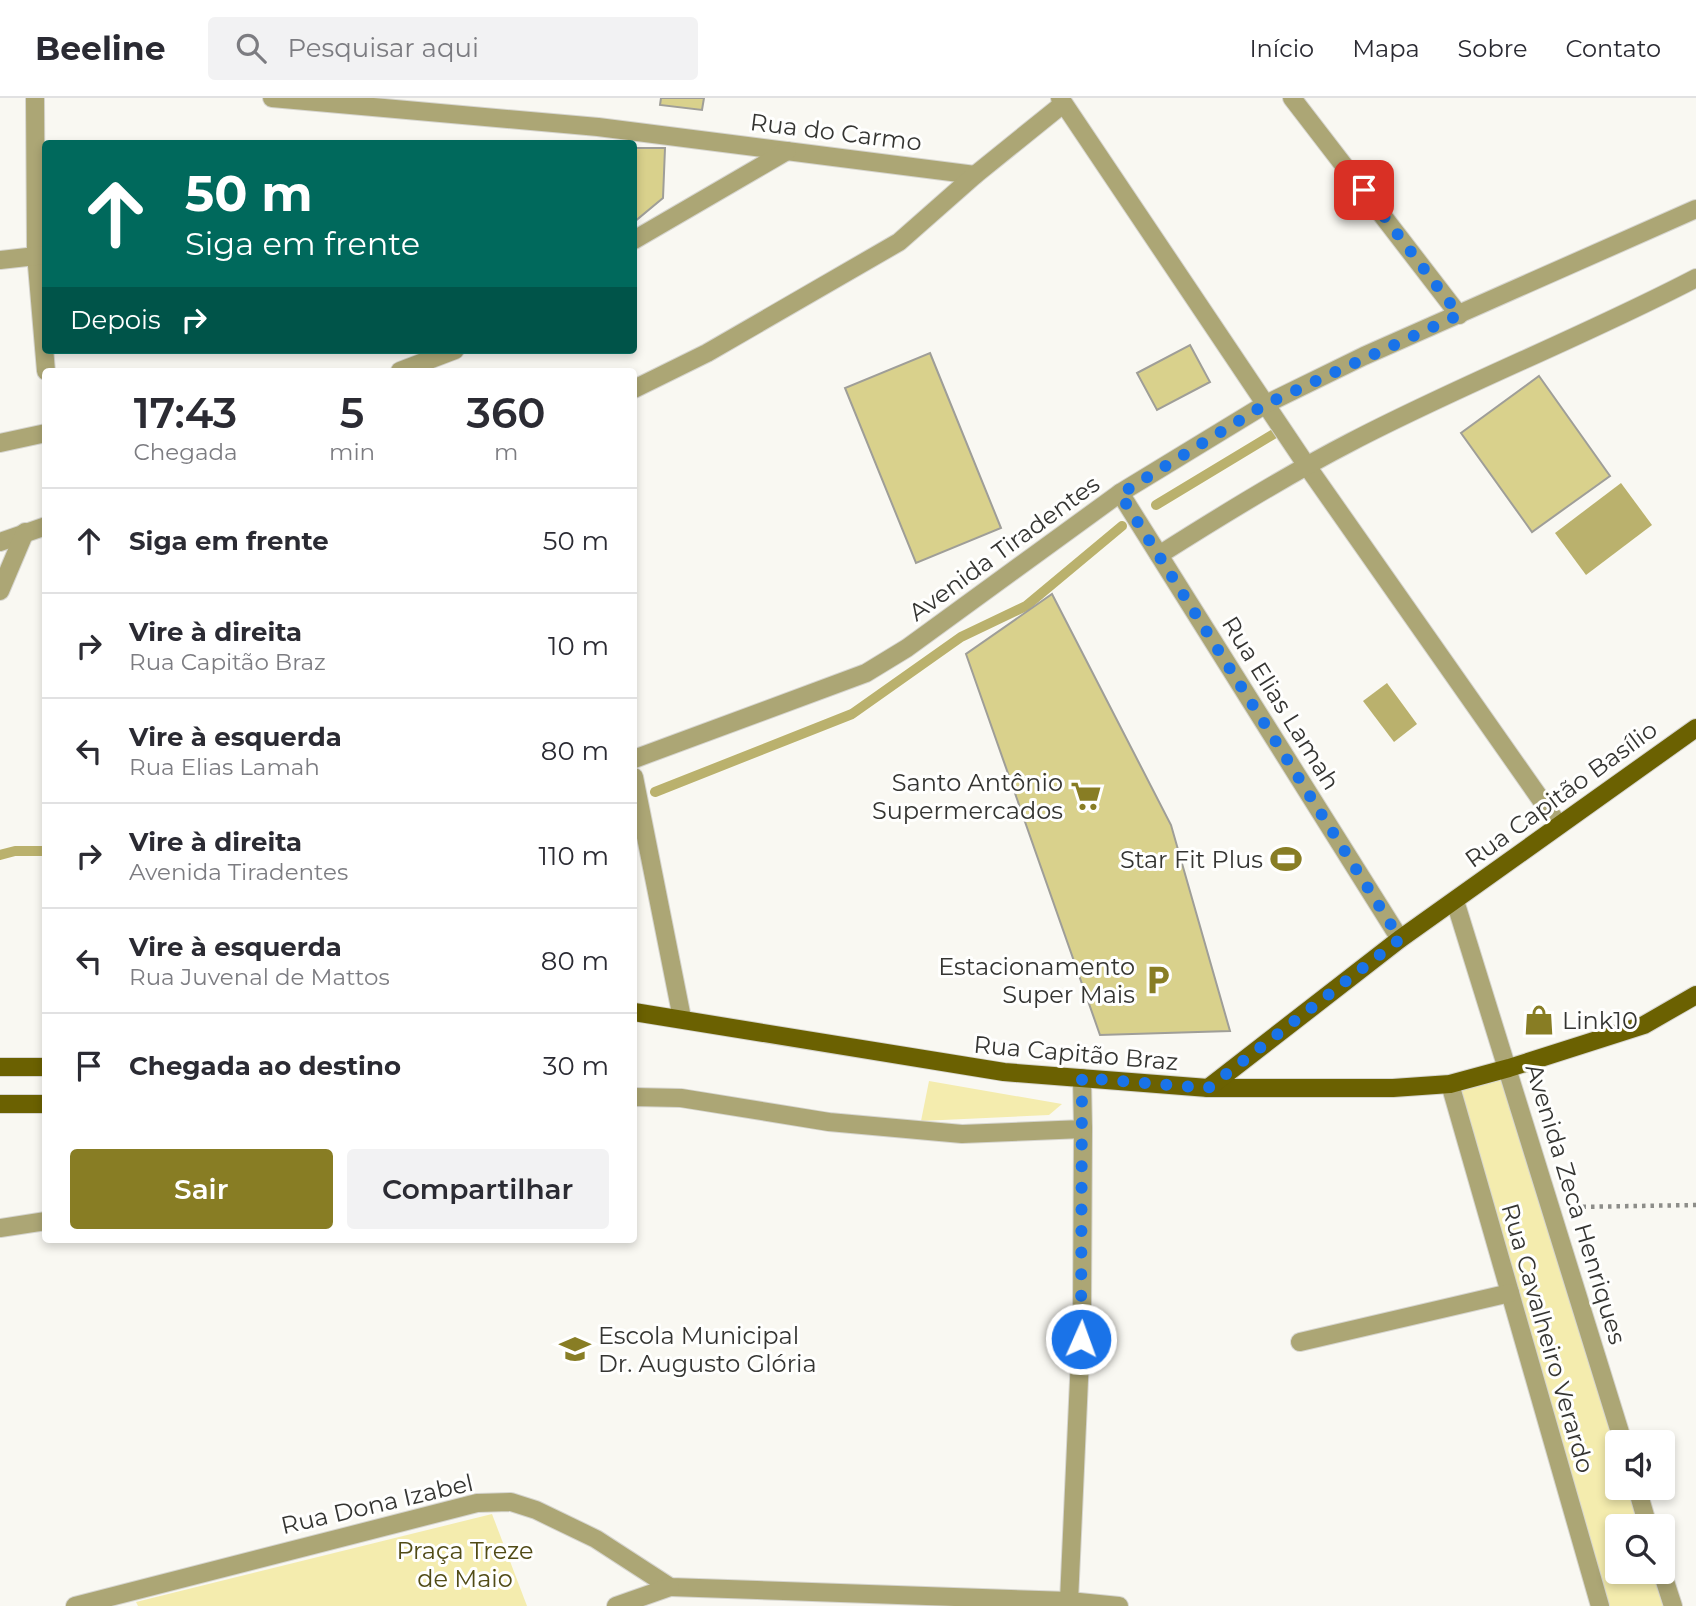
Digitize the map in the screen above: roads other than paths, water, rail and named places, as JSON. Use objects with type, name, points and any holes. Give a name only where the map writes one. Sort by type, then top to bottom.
[{"type":"main road","name":"Rua Capitão Basílio","points":[[1455,901],[1558,824],[1696,728]]},
{"type":"main road","name":"Rua Capitão Braz","points":[[637,1012],[964,1068],[1208,1088],[1400,939],[1455,901]]},
{"type":"main road","points":[[1208,1088],[1393,1088],[1450,1084],[1644,1025],[1696,995]]},
{"type":"main road","points":[[0,1067],[42,1067]]},
{"type":"main road","points":[[0,1104],[42,1104]]},
{"type":"street","points":[[35,98],[42,277]]},
{"type":"street","name":"Rua do Carmo","points":[[272,98],[598,127],[975,175]]},
{"type":"street","points":[[1292,98],[1459,315]]},
{"type":"street","points":[[637,387],[695,359],[857,269],[899,242],[1062,101],[1307,466],[1558,824]]},
{"type":"street","points":[[637,238],[787,151]]},
{"type":"street","name":"Avenida Tiradentes","points":[[637,758],[866,673],[906,648],[1120,494],[1266,404],[1696,209]]},
{"type":"street","points":[[0,260],[41,254]]},
{"type":"street","points":[[1159,555],[1307,466],[1364,436],[1628,314],[1696,278]]},
{"type":"street","points":[[408,368],[445,354]]},
{"type":"street","points":[[0,443],[42,434]]},
{"type":"street","name":"Rua Elias Lamah","points":[[1120,494],[1400,939]]},
{"type":"street","points":[[0,542],[42,527]]},
{"type":"street","points":[[0,591],[25,532]]},
{"type":"street","points":[[637,792],[682,1018]]},
{"type":"street","name":"Avenida Zeca Henriques","points":[[1455,901],[1619,1430]]},
{"type":"street","points":[[1069,1601],[1082,1313],[1082,1078]]},
{"type":"street","name":"Rua Cavalheiro Verardo","points":[[1450,1084],[1600,1606]]},
{"type":"street","points":[[637,1097],[681,1097],[829,1122],[962,1134],[1083,1129]]},
{"type":"street","points":[[0,1228],[42,1222]]},
{"type":"street","points":[[1300,1342],[1510,1293]]},
{"type":"street","name":"Rua Dona Izabel","points":[[75,1606],[477,1503],[511,1502],[536,1510],[596,1539],[670,1587]]},
{"type":"street","points":[[1666,1584],[1673,1606]]},
{"type":"street","points":[[616,1606],[670,1587],[843,1600],[1069,1601],[1119,1606]]},
{"type":"waterway","points":[[1156,505],[1277,432]]},
{"type":"waterway","points":[[655,792],[852,714],[961,637],[1026,606],[1122,526]]},
{"type":"waterway","points":[[0,855],[15,851],[42,851]]},
{"type":"place","name":"Santo Antônio Supermercados","points":[[1086,796]]},
{"type":"place","name":"Star Fit Plus","points":[[1286,859]]},
{"type":"place","name":"Estacionamento Super Mais","points":[[1158,980]]},
{"type":"place","name":"Link10","points":[[1539,1020]]},
{"type":"place","name":"Escola Municipal Dr. Augusto Glória","points":[[575,1349]]},
{"type":"park label","name":"Praça Treze de Maio","points":[[465,1564]]}]
